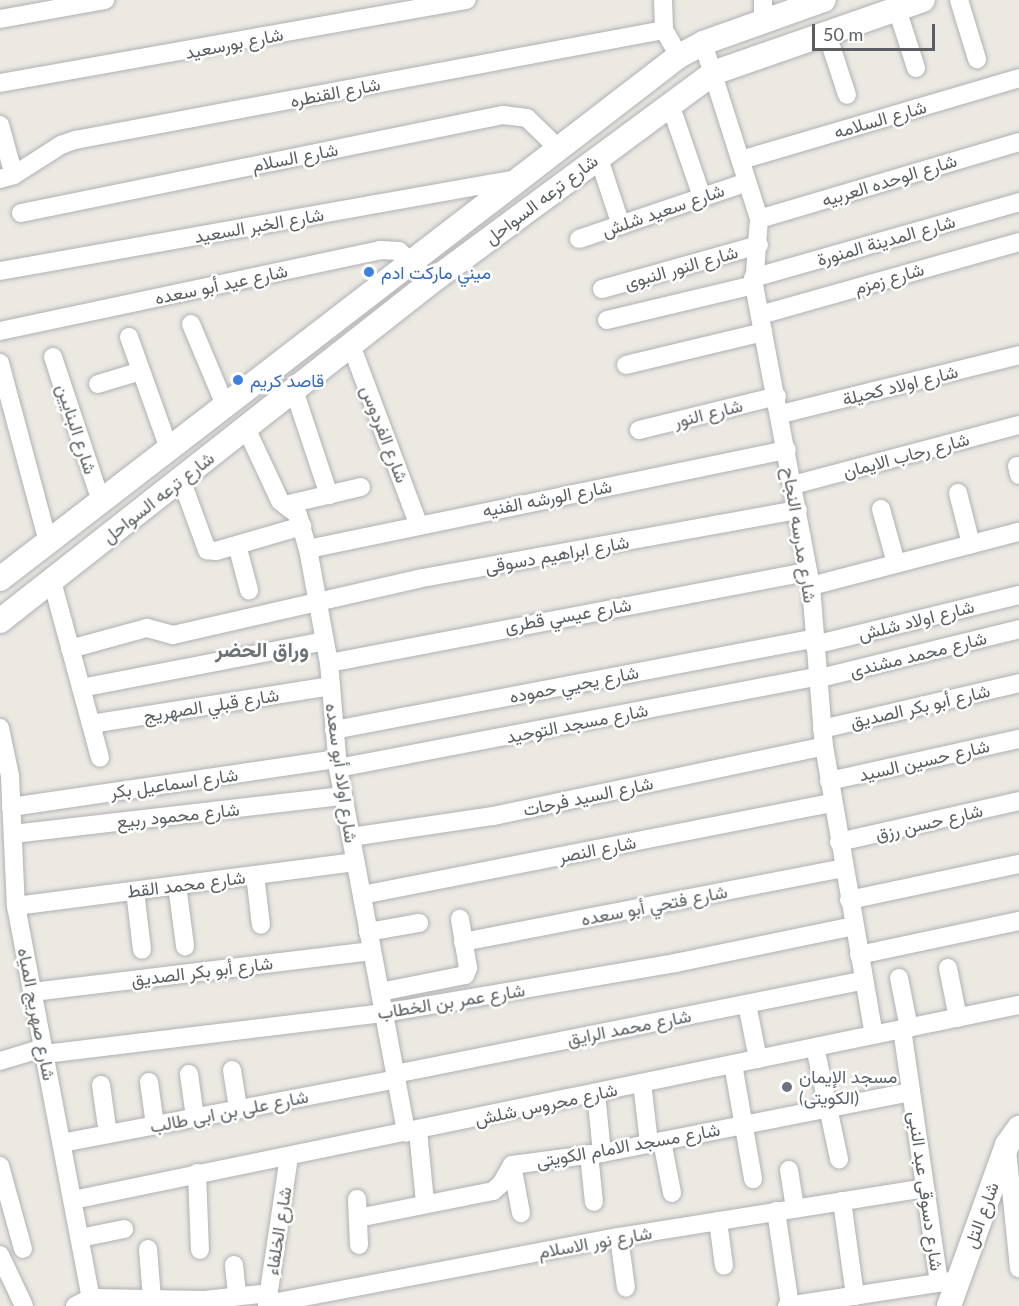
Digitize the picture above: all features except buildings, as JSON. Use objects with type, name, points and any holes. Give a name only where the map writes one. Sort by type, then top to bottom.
[{"type":"main road","name":"شارع ترعه السواحل","points":[[0,579],[679,57],[763,10],[824,0]]},
{"type":"main road","name":"شارع ترعه السواحل","points":[[0,621],[431,282],[713,73],[923,0]]},
{"type":"main road","name":"شارع التل","points":[[949,1306],[949,1281],[1013,1136]]},
{"type":"street","points":[[0,19],[105,0]]},
{"type":"street","name":"شارع بورسعيد","points":[[0,83],[467,0]]},
{"type":"street","points":[[663,0],[664,30],[679,57]]},
{"type":"street","points":[[959,0],[977,59]]},
{"type":"street","points":[[897,9],[916,68]]},
{"type":"street","name":"شارع القنطره","points":[[7,177],[61,145],[75,140],[664,30]]},
{"type":"street","points":[[827,34],[847,95]]},
{"type":"street","name":"شارع مدرسه النجاح","points":[[703,43],[759,219],[759,245],[754,281],[810,579],[816,678],[829,781],[874,1035]]},
{"type":"street","name":"شارع السلامه","points":[[741,160],[1019,78]]},
{"type":"street","points":[[670,104],[702,197]]},
{"type":"street","name":"شارع السلام","points":[[21,213],[503,116],[527,118],[558,148]]},
{"type":"street","points":[[0,125],[7,177]]},
{"type":"street","name":"شارع الوحده العربيه","points":[[759,219],[1019,142]]},
{"type":"street","points":[[598,156],[621,225]]},
{"type":"street","name":"شارع الخبر السعيد","points":[[0,271],[518,179]]},
{"type":"street","name":"شارع سعيد شلش","points":[[579,239],[747,182]]},
{"type":"street","name":"شارع المدينة المنورة","points":[[608,320],[754,281],[1019,202]]},
{"type":"street","name":"شارع زمزم","points":[[626,365],[1019,242]]},
{"type":"street","name":"شارع النور النبوى","points":[[602,290],[759,245]]},
{"type":"street","name":"شارع عيد أبو سعده","points":[[0,331],[380,250],[399,251],[412,261],[431,282]]},
{"type":"street","points":[[191,324],[225,405]]},
{"type":"street","points":[[129,337],[169,449]]},
{"type":"street","name":"شارع الفردوس","points":[[351,345],[418,523]]},
{"type":"street","name":"شارع اولاد كحيلة","points":[[779,405],[1019,355]]},
{"type":"street","name":"شارع البنايين","points":[[53,357],[101,501]]},
{"type":"street","points":[[0,363],[48,542]]},
{"type":"street","points":[[98,384],[141,371]]},
{"type":"street","points":[[294,390],[329,495]]},
{"type":"street","name":"شارع النور","points":[[639,430],[779,405]]},
{"type":"street","name":"شارع رحاب الايمان","points":[[793,484],[1019,425]]},
{"type":"street","name":"شارع اولاد أبو سعده","points":[[246,428],[276,495],[285,506],[297,512],[308,549],[329,663],[334,730],[343,796],[395,1077],[412,1132],[425,1202]]},
{"type":"street","name":"شارع الورشه الفنيه","points":[[308,549],[418,523],[787,450]]},
{"type":"street","points":[[181,479],[207,550],[237,545],[302,526]]},
{"type":"street","points":[[285,506],[361,487]]},
{"type":"street","points":[[958,492],[971,544]]},
{"type":"street","points":[[881,509],[896,563]]},
{"type":"street","name":"شارع ابراهيم دسوقى","points":[[70,649],[147,628],[173,635],[317,600],[798,510]]},
{"type":"street","name":"شارع عيسي قطرى","points":[[329,663],[896,563],[1019,532]]},
{"type":"street","points":[[237,545],[249,590]]},
{"type":"street","points":[[52,581],[100,758]]},
{"type":"street","name":"شارع اولاد شلش","points":[[813,642],[1019,596]]},
{"type":"street","name":"شارع محمد مشندى","points":[[816,678],[1019,629]]},
{"type":"street","points":[[81,688],[325,641]]},
{"type":"street","name":"شارع يحيي حموده","points":[[334,730],[813,642]]},
{"type":"street","name":"شارع مسجد التوحيد","points":[[338,764],[816,678]]},
{"type":"street","name":"شارع أبو بكر الصديق","points":[[823,738],[1019,683]]},
{"type":"street","name":"شارع قبلي الصهريج","points":[[91,724],[331,686]]},
{"type":"street","name":"شارع صهريج المياه","points":[[0,728],[13,834],[7,861],[80,1238],[83,1302]]},
{"type":"street","name":"شارع السيد فرحات","points":[[351,837],[493,816],[823,738]]},
{"type":"street","name":"شارع حسين السيد","points":[[829,781],[1019,739]]},
{"type":"street","name":"شارع اسماعيل بكر","points":[[11,807],[338,764]]},
{"type":"street","name":"شارع محمود ربيع","points":[[13,834],[343,796]]},
{"type":"street","name":"شارع حسن رزق","points":[[839,842],[1019,801]]},
{"type":"street","name":"شارع النصر","points":[[362,895],[832,802]]},
{"type":"street","name":"شارع محمد القط","points":[[16,906],[355,862]]},
{"type":"street","points":[[849,900],[1019,864]]},
{"type":"street","name":"شارع فتحي أبو سعده","points":[[464,942],[844,867]]},
{"type":"street","points":[[255,875],[261,925]]},
{"type":"street","points":[[177,885],[185,946]]},
{"type":"street","points":[[135,891],[142,950]]},
{"type":"street","points":[[380,992],[459,980],[468,968],[460,920]]},
{"type":"street","points":[[859,955],[1019,921]]},
{"type":"street","points":[[368,932],[419,923]]},
{"type":"street","name":"شارع عمر بن الخطاب","points":[[0,1060],[44,1051],[383,1013],[675,963],[854,926]]},
{"type":"street","name":"شارع أبو بكر الصديق","points":[[33,992],[372,951]]},
{"type":"street","points":[[948,968],[958,1018]]},
{"type":"street","name":"شارع دسوقى عبد النبى","points":[[899,978],[911,1092],[925,1188],[949,1281]]},
{"type":"street","name":"شارع محمد الرايق","points":[[395,1077],[864,980]]},
{"type":"street","points":[[747,1004],[758,1059]]},
{"type":"street","name":"شارع محروس شلش","points":[[73,1200],[197,1173],[412,1132],[1019,1005]]},
{"type":"street","points":[[815,1047],[839,1159]]},
{"type":"street","points":[[733,1064],[753,1179]]},
{"type":"street","points":[[232,1070],[238,1109]]},
{"type":"street","points":[[189,1074],[195,1118]]},
{"type":"street","name":"شارع على بن ابى طالب","points":[[62,1143],[395,1077]]},
{"type":"street","points":[[149,1082],[155,1125]]},
{"type":"street","points":[[642,1083],[655,1142],[672,1193]]},
{"type":"street","points":[[101,1086],[108,1134]]},
{"type":"street","name":"شارع مسجد الامام الكويتى","points":[[358,1218],[425,1202],[493,1191],[512,1165],[596,1154],[911,1092]]},
{"type":"street","points":[[594,1202],[596,1093]]},
{"type":"street","points":[[1013,1136],[1019,1268]]},
{"type":"street","name":"شارع الخلفاء","points":[[268,1301],[289,1157]]},
{"type":"street","points":[[512,1165],[521,1212]]},
{"type":"street","points":[[0,1166],[23,1249]]},
{"type":"street","points":[[789,1170],[795,1208]]},
{"type":"street","points":[[197,1173],[200,1250]]},
{"type":"street","name":"شارع نور الاسلام","points":[[83,1302],[157,1301],[237,1296],[268,1301],[619,1237],[925,1188]]},
{"type":"street","points":[[357,1199],[359,1245]]},
{"type":"street","points":[[842,1201],[855,1296]]},
{"type":"street","points":[[776,1211],[788,1306],[949,1281]]},
{"type":"street","points":[[718,1221],[724,1266]]},
{"type":"street","points":[[80,1238],[124,1229]]},
{"type":"street","points":[[619,1237],[626,1288]]},
{"type":"street","points":[[148,1249],[157,1301]]},
{"type":"street","points":[[0,1255],[24,1306]]},
{"type":"street","points":[[234,1265],[237,1296]]},
{"type":"place","name":"ميني ماركت ادم","points":[[369,272]]},
{"type":"place","name":"قاصد كريم","points":[[238,380]]},
{"type":"place","name":"مسجد الإيمان (الكويتى)","points":[[787,1087]]},
{"type":"district","name":"وراق الحضر","points":[[262,649]]}]
